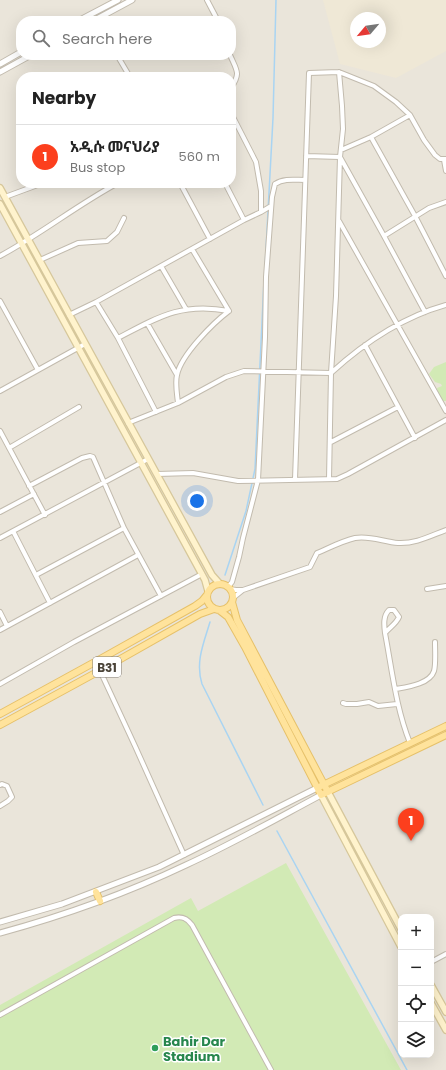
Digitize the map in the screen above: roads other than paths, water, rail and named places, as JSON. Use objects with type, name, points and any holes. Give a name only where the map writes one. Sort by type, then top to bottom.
[{"type":"main road","points":[[0,188],[212,575],[220,584],[229,588],[237,620],[398,923]]},
{"type":"main road","points":[[0,204],[202,574],[207,586],[208,604],[228,617],[239,635],[398,940]]},
{"type":"main road","points":[[111,407],[118,403]]},
{"type":"main road","points":[[207,593],[213,585],[220,584]]},
{"type":"main road","name":"B31","points":[[0,713],[96,662],[195,606],[202,601],[207,593]]},
{"type":"main road","points":[[217,610],[227,608],[232,600]]},
{"type":"main road","name":"B31","points":[[0,725],[200,614],[217,610]]},
{"type":"main road","points":[[318,788],[446,726]]},
{"type":"main road","points":[[321,795],[446,735]]},
{"type":"main road","points":[[96,892],[100,901]]},
{"type":"main road","points":[[432,986],[446,1012]]},
{"type":"main road","points":[[434,1008],[446,1030]]},
{"type":"street","points":[[89,16],[118,0]]},
{"type":"street","points":[[103,16],[132,0]]},
{"type":"street","points":[[207,0],[215,16]]},
{"type":"street","points":[[0,64],[16,55]]},
{"type":"street","points":[[0,72],[22,60]]},
{"type":"street","points":[[120,60],[127,72]]},
{"type":"street","points":[[232,60],[238,73],[236,78]]},
{"type":"street","points":[[329,479],[331,442],[331,373],[336,296],[340,157],[343,129],[339,72]]},
{"type":"street","points":[[294,480],[299,373],[308,73],[339,72],[374,86],[396,102],[410,115],[435,155],[440,159],[445,159],[446,171]]},
{"type":"street","points":[[341,150],[371,137],[410,115]]},
{"type":"street","points":[[236,123],[256,162],[261,191],[261,212]]},
{"type":"street","points":[[371,137],[415,216],[446,276]]},
{"type":"street","points":[[306,156],[340,157]]},
{"type":"street","points":[[340,157],[425,312]]},
{"type":"street","points":[[305,180],[285,180],[275,184],[271,207],[266,277],[258,480],[239,557],[229,588],[243,590],[310,567],[317,552],[356,538],[412,542],[446,530]]},
{"type":"street","points":[[5,197],[29,188]]},
{"type":"street","points":[[0,256],[22,244],[89,199],[109,188]]},
{"type":"street","points":[[183,188],[210,239]]},
{"type":"street","points":[[228,188],[244,220]]},
{"type":"street","points":[[384,236],[429,208],[446,202]]},
{"type":"street","points":[[69,315],[96,302],[244,220],[271,207]]},
{"type":"street","points":[[40,260],[78,243],[107,241],[117,232],[124,218]]},
{"type":"street","points":[[339,221],[446,410]]},
{"type":"street","points":[[192,248],[229,311]]},
{"type":"street","points":[[161,266],[186,309]]},
{"type":"street","points":[[0,301],[38,370]]},
{"type":"street","points":[[96,302],[118,338],[156,412]]},
{"type":"street","points":[[128,423],[178,403],[226,377],[244,371],[331,373],[364,345],[398,325],[425,312],[446,305]]},
{"type":"street","points":[[118,338],[147,323],[177,311],[186,309],[213,308],[229,311]]},
{"type":"street","points":[[176,375],[180,366],[201,337],[215,322],[229,311]]},
{"type":"street","points":[[147,323],[176,375],[178,403]]},
{"type":"street","points":[[0,391],[85,344]]},
{"type":"street","points":[[364,345],[415,438]]},
{"type":"street","points":[[9,448],[80,407]]},
{"type":"street","points":[[331,442],[398,407]]},
{"type":"street","points":[[157,474],[193,473],[235,480],[337,479],[446,420]]},
{"type":"street","points":[[0,431],[44,515]]},
{"type":"street","points":[[29,486],[82,458],[92,457],[124,528],[162,596]]},
{"type":"street","points":[[0,538],[148,459]]},
{"type":"street","points":[[0,512],[34,494]]},
{"type":"street","points":[[36,575],[124,528]]},
{"type":"street","points":[[13,531],[50,603]]},
{"type":"street","points":[[0,630],[138,555]]},
{"type":"street","points":[[0,684],[74,642],[202,574]]},
{"type":"street","points":[[427,588],[446,586]]},
{"type":"street","points":[[232,600],[243,590]]},
{"type":"street","points":[[385,633],[398,621],[399,617],[394,610],[389,610],[384,618],[385,633],[396,690],[397,704],[410,743]]},
{"type":"street","points":[[0,612],[7,626]]},
{"type":"street","points":[[396,690],[415,686],[428,679],[434,671],[435,642]]},
{"type":"street","points":[[96,662],[101,670],[184,855]]},
{"type":"street","points":[[343,703],[357,704],[368,702],[378,706],[397,704]]},
{"type":"street","points":[[0,785],[2,784],[7,786],[12,797],[0,806]]},
{"type":"street","points":[[0,922],[62,904],[159,867],[318,788]]},
{"type":"street","points":[[0,933],[100,901],[187,865],[321,795]]},
{"type":"street","points":[[0,1015],[179,916],[188,920],[192,925],[271,1070]]},
{"type":"street","points":[[434,960],[446,954]]},
{"type":"waterway","points":[[265,268],[273,118],[276,0]]},
{"type":"waterway","points":[[225,575],[246,511],[255,469],[264,280]]},
{"type":"waterway","points":[[210,622],[201,652],[199,668],[202,684],[263,805]]},
{"type":"waterway","points":[[277,831],[407,1070]]},
{"type":"place","name":"አዲሱ መናህሪያ","points":[[411,841]]},
{"type":"place","name":"Bahir Dar Stadium","points":[[155,1048]]}]
